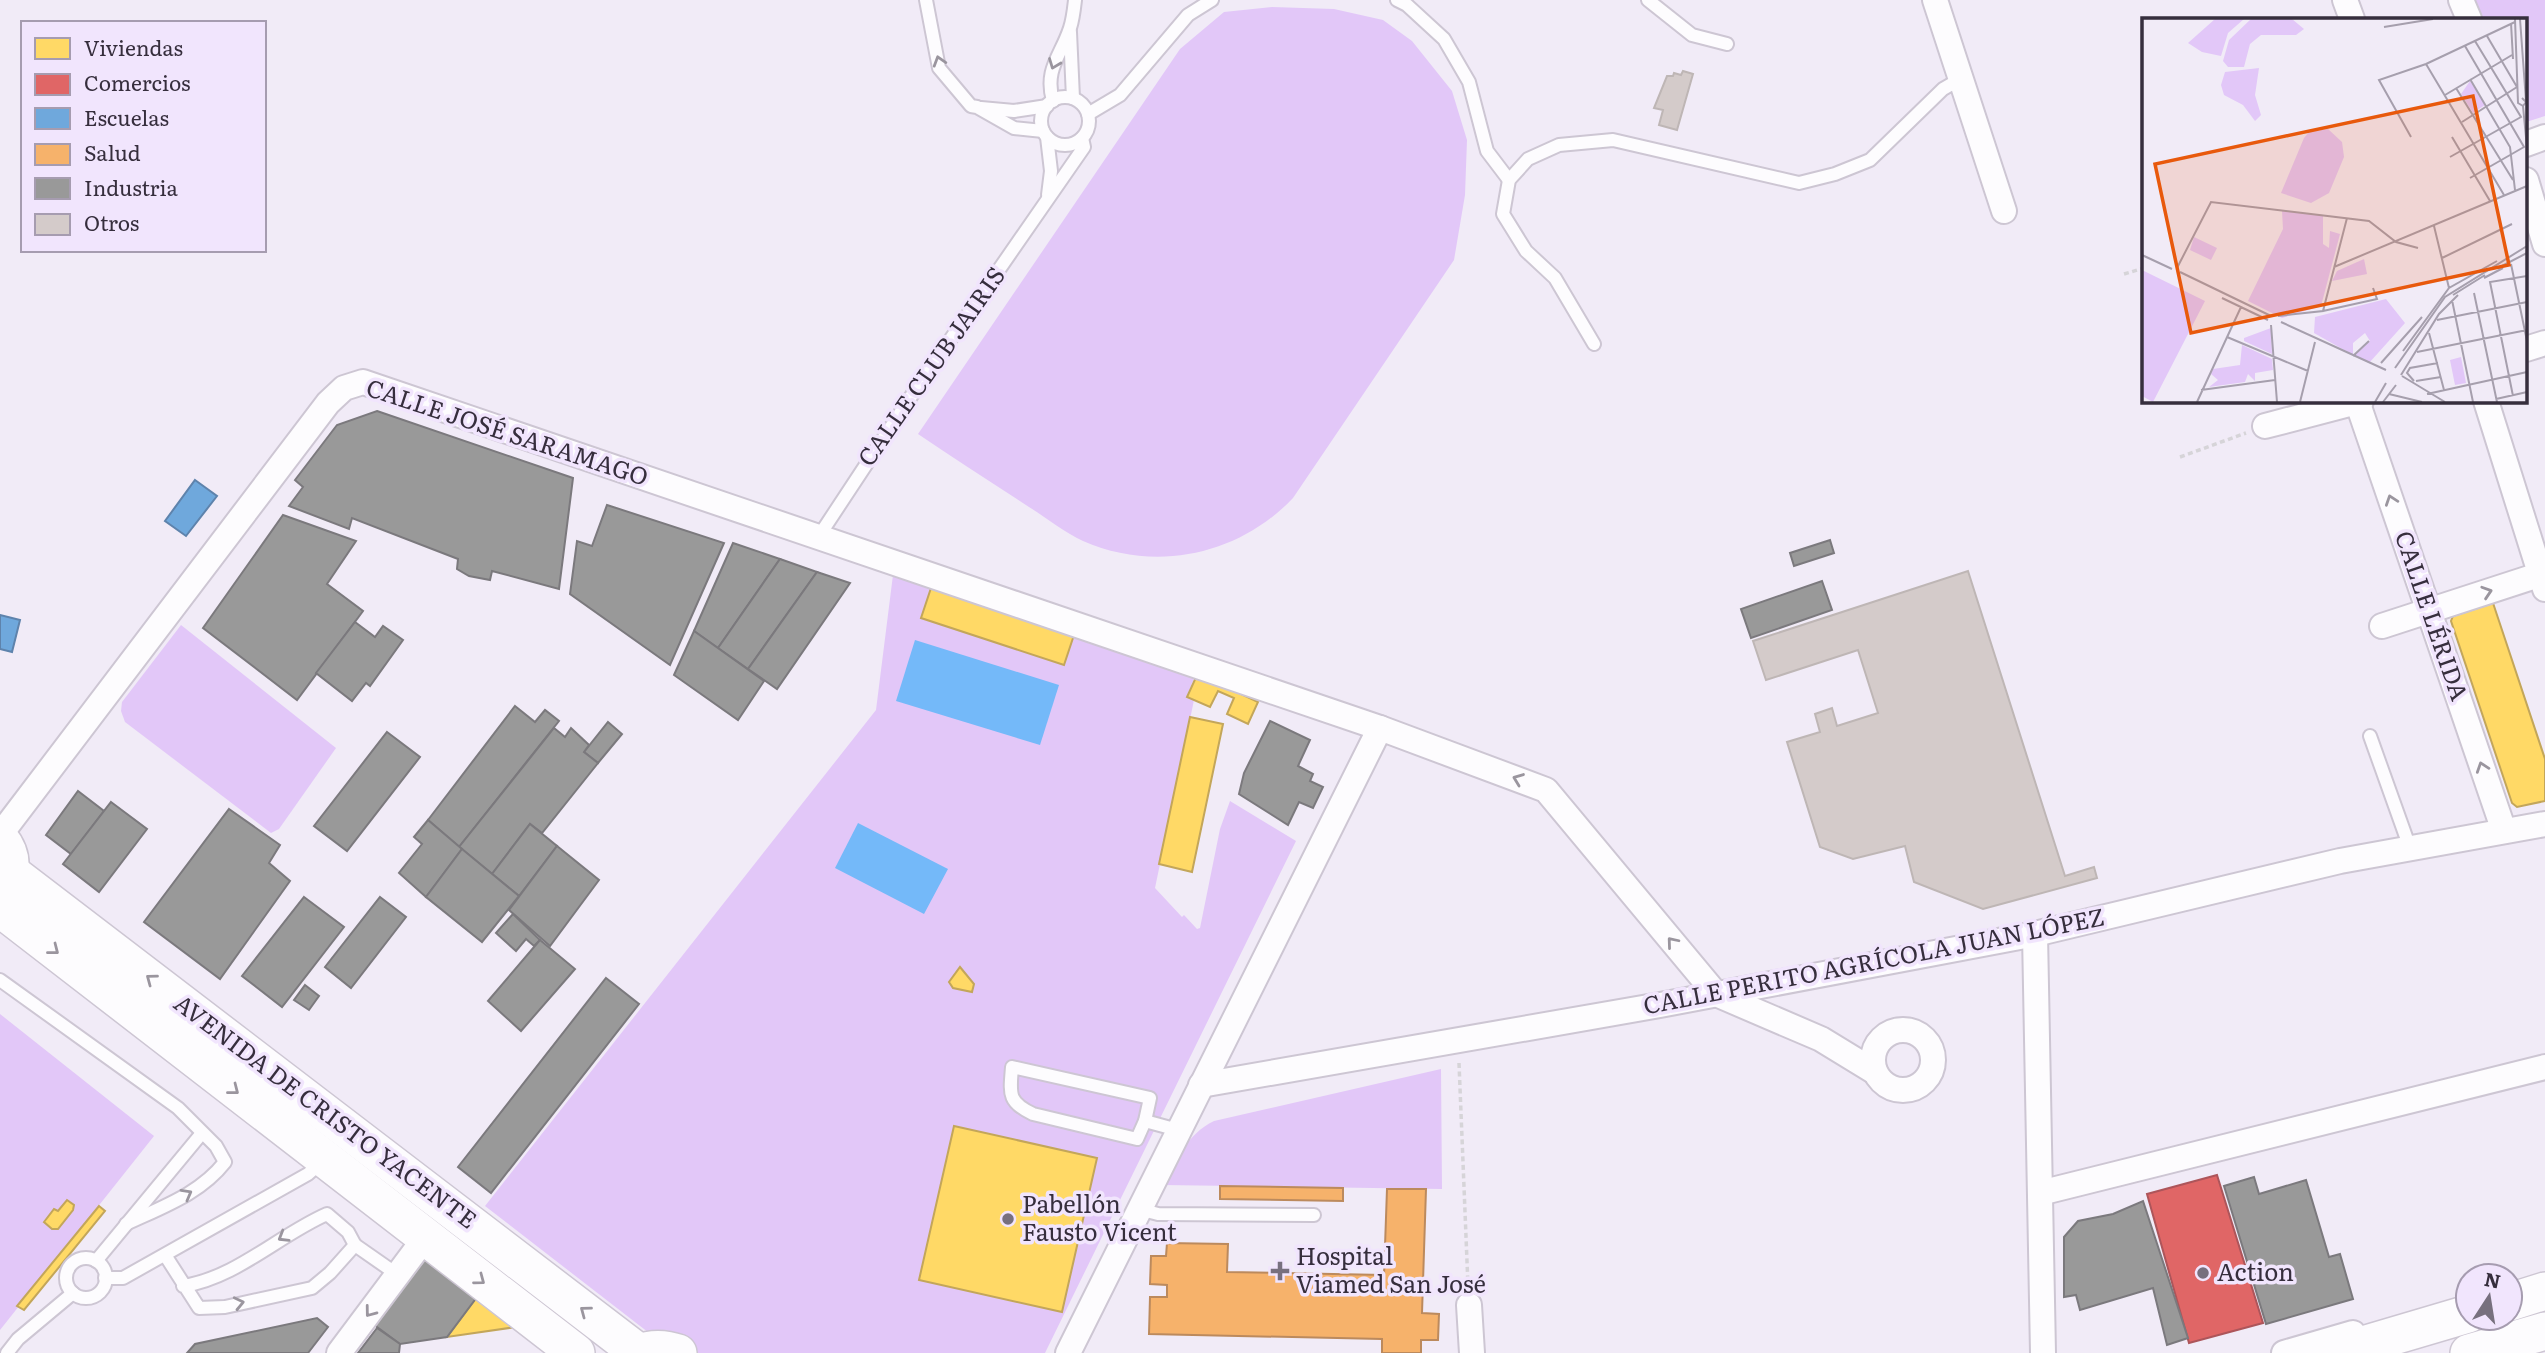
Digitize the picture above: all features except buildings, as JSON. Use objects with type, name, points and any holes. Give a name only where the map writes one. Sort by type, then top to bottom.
[{"type":"main road","name":"AVENIDA DE CRISTO YACENTE","points":[[3,859],[639,1353]]},
{"type":"main road","name":"AVENIDA DE CRISTO YACENTE","points":[[0,908],[576,1353]]},
{"type":"main road","points":[[2524,1297],[2545,1291]]},
{"type":"main road","points":[[2336,1353],[2454,1318]]},
{"type":"main road","points":[[2469,1353],[2545,1331]]},
{"type":"main road","points":[[639,1353],[659,1349],[678,1353]]},
{"type":"street","points":[[1935,0],[2004,211]]},
{"type":"street","points":[[2345,0],[2352,18]]},
{"type":"street","points":[[2461,0],[2469,18]]},
{"type":"street","points":[[2528,143],[2545,137]]},
{"type":"street","points":[[2528,187],[2545,244]]},
{"type":"street","points":[[2528,347],[2545,342]]},
{"type":"street","name":"CALLE JOSÉ SARAMAGO","points":[[3,859],[328,403],[344,388],[363,382],[1380,728],[1546,790],[1716,994]]},
{"type":"street","points":[[2265,426],[2354,402]]},
{"type":"street","name":"CALLE LÉRIDA","points":[[2358,402],[2504,831]]},
{"type":"street","points":[[2382,626],[2429,610],[2543,579],[2486,402]]},
{"type":"street","points":[[1068,1353],[1380,728]]},
{"type":"street","name":"CALLE PERITO AGRÍCOLA JUAN LÓPEZ","points":[[1201,1084],[1716,994],[2035,934],[2340,861],[2545,824]]},
{"type":"street","points":[[2035,934],[2043,1353]]},
{"type":"street","points":[[1716,994],[1821,1039],[1875,1072]]},
{"type":"street","points":[[2040,1193],[2545,1067]]},
{"type":"street","points":[[339,1353],[425,1238]]},
{"type":"street","points":[[2524,1284],[2545,1278]]},
{"type":"street","points":[[1469,1304],[1472,1353]]},
{"type":"street","points":[[2284,1353],[2454,1304]]},
{"type":"street","points":[[2533,1353],[2545,1350]]},
{"type":"lane","points":[[926,0],[939,68],[971,106],[1014,111],[1050,104],[1060,98],[1073,98],[1082,104],[1088,114],[1089,125],[1082,138],[1069,145],[1053,142],[1045,134],[1014,128],[977,107]]},
{"type":"lane","points":[[1073,98],[1070,28],[1075,0]]},
{"type":"lane","points":[[1088,114],[1120,95],[1188,15],[1212,0]]},
{"type":"lane","points":[[1397,0],[1407,5],[1444,39],[1469,82],[1487,151],[1509,180]]},
{"type":"lane","points":[[1648,0],[1692,35],[1727,44]]},
{"type":"lane","points":[[1048,200],[1051,171],[1041,122],[1050,104],[1050,71],[1070,28]]},
{"type":"lane","points":[[1594,344],[1555,278],[1526,251],[1503,214],[1509,180],[1528,159],[1559,145],[1613,140],[1799,183],[1835,174],[1870,160],[1943,89],[1962,78]]},
{"type":"lane","name":"CALLE CLUB JAIRIS","points":[[819,536],[914,392],[1084,146],[1082,138]]},
{"type":"lane","points":[[2370,736],[2410,848]]},
{"type":"lane","points":[[0,980],[178,1108],[216,1146],[225,1162],[212,1178],[190,1193],[126,1224]]},
{"type":"lane","points":[[1012,1067],[1150,1098],[1145,1121],[1137,1139],[1032,1114],[1017,1107],[1010,1095],[1012,1067]]},
{"type":"lane","points":[[1145,1121],[1178,1130]]},
{"type":"lane","points":[[96,1261],[202,1133]]},
{"type":"lane","points":[[105,1278],[124,1278],[309,1174],[324,1160]]},
{"type":"lane","points":[[1139,1209],[1158,1214],[1314,1215]]},
{"type":"lane","points":[[183,1286],[205,1282],[327,1214],[348,1233],[355,1245],[398,1275]]},
{"type":"lane","points":[[165,1255],[199,1308],[225,1307],[312,1288],[330,1273],[355,1245]]},
{"type":"lane","points":[[80,1259],[96,1261],[103,1268],[105,1278],[104,1287],[94,1296],[82,1297],[67,1285],[66,1278],[69,1266],[80,1259]]},
{"type":"lane","points":[[7,1353],[18,1339],[74,1293]]},
{"type":"path","points":[[2124,274],[2142,269]]},
{"type":"path","points":[[2180,457],[2265,426]]},
{"type":"path","points":[[1458,1040],[1469,1304]]},
{"type":"shaded area","points":[[2470,0],[2545,0],[2545,116],[2528,121],[2528,18],[2476,18]]},
{"type":"shaded area","points":[[1272,7],[1334,9],[1383,20],[1412,41],[1452,91],[1467,140],[1465,195],[1454,260],[1293,498],[1271,518],[1222,545],[1195,553],[1139,556],[1111,551],[1070,534],[918,434],[1180,49],[1224,12]]},
{"type":"shaded area","points":[[894,567],[1198,669],[1187,696],[1194,700],[1155,888],[1197,929],[1200,928],[1220,829],[1230,801],[1296,841],[1045,1353],[675,1353],[485,1206],[876,710]]},
{"type":"shaded area","points":[[181,625],[336,748],[279,829],[271,833],[125,722],[121,711],[122,702]]},
{"type":"shaded area","points":[[0,1014],[154,1136],[0,1330]]},
{"type":"shaded area","points":[[1441,1069],[1442,1189],[1162,1185],[1190,1140],[1214,1121]]},
{"type":"water","points":[[915,640],[1059,685],[1040,745],[896,701]]},
{"type":"water","points":[[858,823],[948,869],[924,914],[835,868]]},
{"type":"place","name":"Pabellón Fausto Vicent","points":[[1008,1219]]},
{"type":"place","name":"Hospital Viamed San José","points":[[1280,1271]]},
{"type":"place","name":"Action","points":[[2203,1273]]}]
